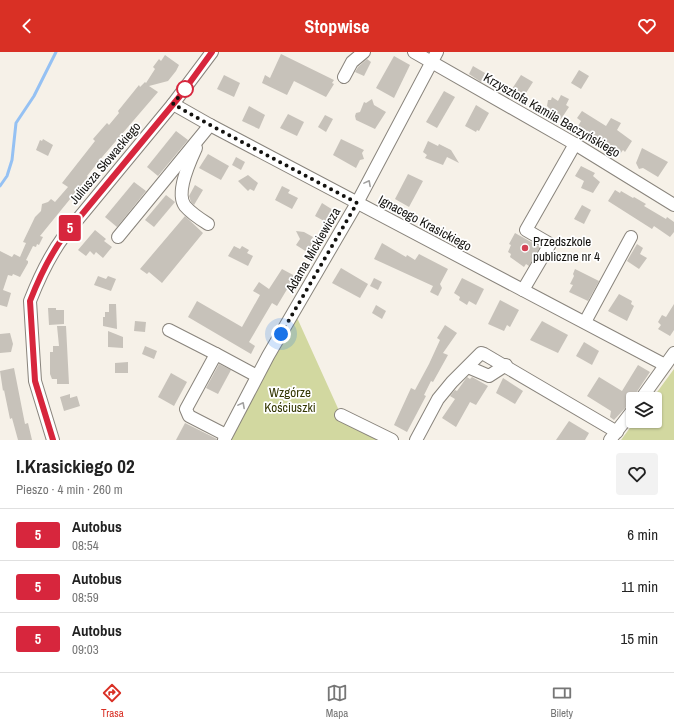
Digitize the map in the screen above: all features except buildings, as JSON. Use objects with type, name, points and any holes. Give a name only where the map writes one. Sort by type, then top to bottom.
[{"type":"street","name":"Juliusza Słowackiego","points":[[53,440],[35,381],[30,301],[53,252],[64,236],[173,104],[212,52]]},
{"type":"street","points":[[344,77],[352,62],[364,52]]},
{"type":"street","name":"Krzysztofa Kamila Baczyńskiego","points":[[414,52],[434,57],[674,205]]},
{"type":"street","name":"Adama Mickiewicza","points":[[225,438],[257,376],[357,203],[434,57]]},
{"type":"street","name":"Ignacego Krasickiego","points":[[173,104],[523,290],[670,364]]},
{"type":"street","points":[[208,224],[185,206],[181,198],[187,168],[199,140],[210,125]]},
{"type":"street","points":[[118,237],[190,147],[199,140]]},
{"type":"street","points":[[523,290],[550,244],[526,230],[575,144]]},
{"type":"street","points":[[585,322],[631,237]]},
{"type":"street","points":[[169,330],[257,376]]},
{"type":"street","points":[[416,440],[438,399],[452,382],[481,353],[506,366],[614,436],[626,420]]},
{"type":"street","points":[[647,392],[670,364],[674,353]]},
{"type":"street","points":[[216,354],[186,409],[189,416],[225,438]]},
{"type":"street","points":[[468,366],[489,376],[506,366]]},
{"type":"street","points":[[341,415],[392,440]]},
{"type":"green space","name":"Wzgórze Kościuszki","points":[[294,311],[341,415],[392,440],[224,440]]},
{"type":"green space","points":[[674,369],[674,440],[621,440],[630,428],[662,428],[662,392],[657,392]]},
{"type":"waterway","points":[[0,186],[7,176],[12,160],[16,123],[34,96],[56,52]]},
{"type":"bus line","name":"5","points":[[53,440],[35,381],[30,301],[33,293],[53,252],[64,236],[120,166],[180,96],[212,52]]},
{"type":"place","name":"Przedszkole publiczne nr 4","points":[[525,248]]},
{"type":"route","points":[[185,89],[186,88],[173,104],[357,203],[281,334]]}]
